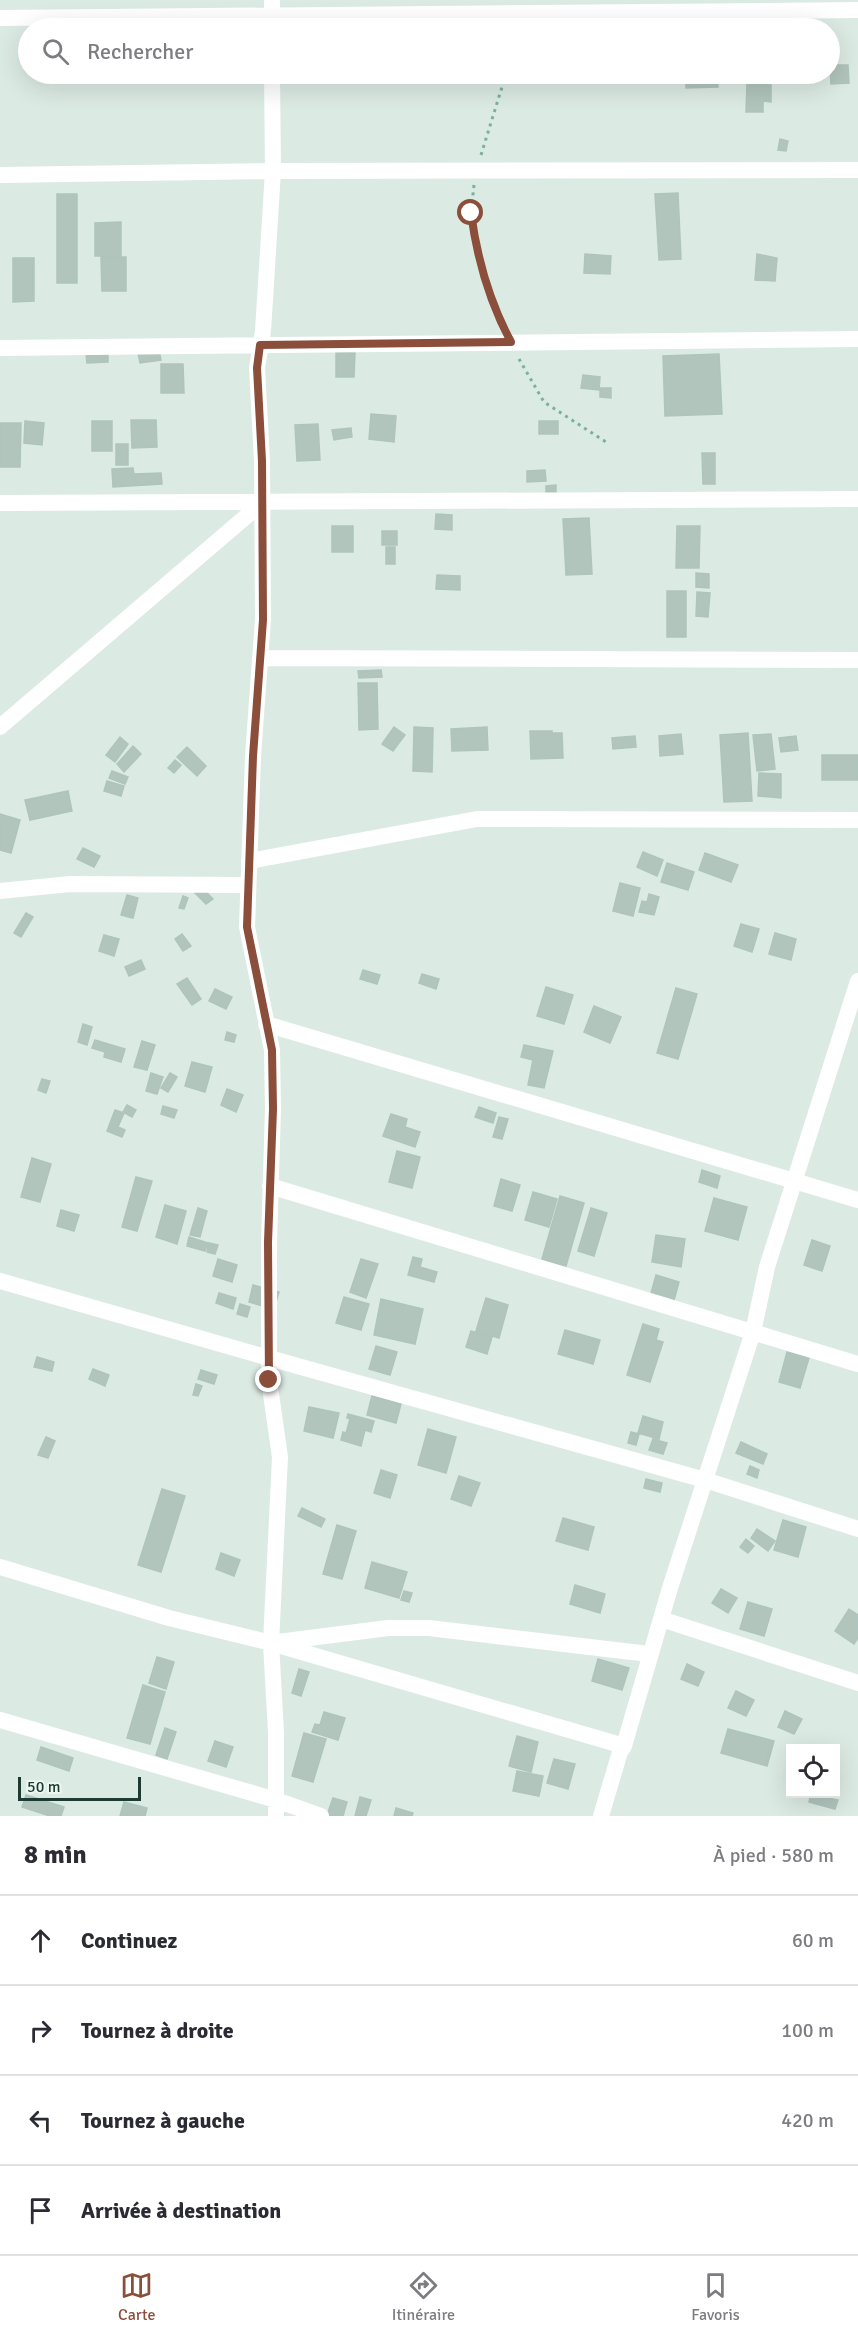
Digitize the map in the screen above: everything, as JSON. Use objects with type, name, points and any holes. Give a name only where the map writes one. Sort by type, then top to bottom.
[{"type":"street","points":[[272,0],[272,18]]},
{"type":"street","points":[[387,18],[549,11],[858,10]]},
{"type":"street","points":[[0,18],[18,18]]},
{"type":"street","points":[[272,84],[273,171],[257,368],[263,502],[263,620],[253,756],[247,927],[272,1050],[269,1380],[280,1457],[271,1643],[276,1733],[276,1808]]},
{"type":"street","points":[[0,175],[273,171],[858,170]]},
{"type":"street","points":[[0,348],[858,339]]},
{"type":"street","points":[[0,503],[858,499]]},
{"type":"street","points":[[0,727],[263,502]]},
{"type":"street","points":[[260,658],[858,660]]},
{"type":"street","points":[[249,861],[477,819],[858,820]]},
{"type":"street","points":[[0,891],[70,884],[248,885]]},
{"type":"street","points":[[601,1816],[620,1752],[624,1746],[649,1654],[753,1332],[767,1267],[858,981]]},
{"type":"street","points":[[266,1024],[858,1200]]},
{"type":"street","points":[[270,1186],[858,1364]]},
{"type":"street","points":[[0,1281],[269,1359],[705,1480],[858,1529]]},
{"type":"street","points":[[0,1568],[169,1618],[271,1643],[624,1746]]},
{"type":"street","points":[[661,1619],[858,1683]]},
{"type":"street","points":[[271,1643],[388,1628],[429,1628],[649,1654]]},
{"type":"street","points":[[0,1720],[276,1808],[321,1816]]},
{"type":"path","points":[[503,84],[477,171],[471,213],[475,243],[497,317],[544,402],[606,442]]},
{"type":"building","points":[[840,65],[848,65],[849,83],[840,84]]},
{"type":"building","points":[[686,84],[718,84],[718,87],[686,88]]},
{"type":"building","points":[[747,84],[771,85],[771,102],[763,101],[763,112],[746,112]]},
{"type":"building","points":[[780,139],[788,141],[786,151],[778,150]]},
{"type":"building","points":[[678,193],[681,259],[659,260],[655,194]]},
{"type":"building","points":[[57,194],[77,194],[77,283],[57,283]]},
{"type":"building","points":[[121,222],[121,256],[95,256],[95,223]]},
{"type":"building","points":[[585,254],[611,256],[610,274],[584,273]]},
{"type":"building","points":[[757,254],[777,258],[775,281],[755,280]]},
{"type":"building","points":[[101,257],[126,257],[126,291],[102,291]]},
{"type":"building","points":[[13,258],[34,258],[34,301],[13,302]]},
{"type":"building","points":[[159,350],[161,360],[140,363],[138,353]]},
{"type":"building","points":[[336,352],[355,353],[354,377],[336,377]]},
{"type":"building","points":[[108,353],[108,362],[87,363],[86,354]]},
{"type":"building","points":[[719,354],[722,414],[665,416],[663,356]]},
{"type":"building","points":[[161,364],[183,364],[184,393],[161,393]]},
{"type":"building","points":[[583,375],[600,377],[599,390],[581,388]]},
{"type":"building","points":[[600,388],[611,388],[611,398],[600,397]]},
{"type":"building","points":[[371,414],[396,416],[394,442],[369,439]]},
{"type":"building","points":[[131,420],[156,420],[157,447],[132,448]]},
{"type":"building","points":[[25,421],[44,423],[42,445],[24,443]]},
{"type":"building","points":[[92,421],[112,421],[112,451],[92,451]]},
{"type":"building","points":[[539,421],[558,421],[558,434],[539,434]]},
{"type":"building","points":[[0,423],[21,423],[20,467],[0,467]]},
{"type":"building","points":[[318,424],[320,460],[297,461],[295,425]]},
{"type":"building","points":[[351,428],[352,437],[334,440],[332,430]]},
{"type":"building","points":[[116,444],[128,444],[128,465],[116,465]]},
{"type":"building","points":[[702,453],[715,453],[715,484],[703,484]]},
{"type":"building","points":[[133,468],[134,474],[161,473],[162,484],[113,487],[112,469]]},
{"type":"building","points":[[545,470],[546,481],[527,482],[527,471]]},
{"type":"building","points":[[556,485],[556,492],[546,492],[546,486]]},
{"type":"building","points":[[436,514],[452,515],[452,530],[435,529]]},
{"type":"building","points":[[589,518],[592,574],[566,575],[563,519]]},
{"type":"building","points":[[332,526],[353,526],[353,552],[332,552]]},
{"type":"building","points":[[677,526],[700,526],[699,568],[676,568]]},
{"type":"building","points":[[382,531],[397,531],[397,545],[382,545]]},
{"type":"building","points":[[386,547],[395,547],[395,564],[386,564]]},
{"type":"building","points":[[696,573],[709,574],[709,588],[696,587]]},
{"type":"building","points":[[437,575],[460,576],[460,590],[436,589]]},
{"type":"building","points":[[667,591],[686,591],[686,637],[667,637]]},
{"type":"building","points":[[697,592],[710,593],[708,617],[696,616]]},
{"type":"building","points":[[381,670],[382,677],[359,678],[358,671]]},
{"type":"building","points":[[358,683],[377,683],[378,729],[359,730]]},
{"type":"building","points":[[394,727],[405,735],[393,751],[382,744]]},
{"type":"building","points":[[414,727],[433,728],[432,772],[413,771]]},
{"type":"building","points":[[487,727],[488,750],[452,751],[451,729]]},
{"type":"building","points":[[530,731],[562,733],[563,758],[531,759]]},
{"type":"building","points":[[748,733],[752,801],[724,802],[720,735]]},
{"type":"building","points":[[681,734],[683,754],[660,756],[659,736]]},
{"type":"building","points":[[771,734],[775,769],[757,771],[753,735]]},
{"type":"building","points":[[635,736],[636,747],[613,749],[612,738]]},
{"type":"building","points":[[796,736],[798,750],[781,752],[779,738]]},
{"type":"building","points":[[120,737],[128,744],[115,762],[106,755]]},
{"type":"building","points":[[133,746],[141,754],[124,772],[117,764]]},
{"type":"building","points":[[187,747],[206,766],[197,776],[177,757]]},
{"type":"building","points":[[822,755],[858,755],[858,780],[822,780]]},
{"type":"building","points":[[175,760],[181,765],[174,773],[168,768]]},
{"type":"building","points":[[112,771],[128,777],[125,784],[109,778]]},
{"type":"building","points":[[759,773],[781,774],[781,798],[758,796]]},
{"type":"building","points":[[107,781],[124,786],[121,796],[104,791]]},
{"type":"building","points":[[68,791],[72,811],[30,820],[25,800]]},
{"type":"building","points":[[0,814],[20,820],[11,853],[0,850]]},
{"type":"building","points":[[83,848],[100,856],[94,867],[77,859]]},
{"type":"building","points":[[643,852],[663,860],[657,876],[637,867]]},
{"type":"building","points":[[705,853],[738,865],[731,882],[699,870]]},
{"type":"building","points":[[667,863],[694,872],[688,890],[661,882]]},
{"type":"building","points":[[620,883],[640,888],[633,916],[613,911]]},
{"type":"building","points":[[201,887],[213,899],[206,904],[195,893]]},
{"type":"building","points":[[649,894],[659,897],[654,915],[639,912],[642,901],[647,902]]},
{"type":"building","points":[[127,895],[138,898],[133,918],[121,915]]},
{"type":"building","points":[[183,896],[188,898],[184,909],[179,908]]},
{"type":"building","points":[[26,913],[33,917],[21,937],[14,933]]},
{"type":"building","points":[[741,924],[759,929],[752,952],[734,946]]},
{"type":"building","points":[[775,933],[796,939],[791,960],[769,954]]},
{"type":"building","points":[[182,934],[191,946],[183,951],[175,939]]},
{"type":"building","points":[[104,935],[119,939],[114,956],[99,951]]},
{"type":"building","points":[[141,960],[145,969],[129,976],[125,967]]},
{"type":"building","points":[[363,970],[380,975],[377,984],[360,979]]},
{"type":"building","points":[[422,974],[439,979],[436,989],[419,983]]},
{"type":"building","points":[[187,978],[201,999],[192,1005],[177,984]]},
{"type":"building","points":[[546,987],[573,995],[564,1024],[537,1016]]},
{"type":"building","points":[[676,988],[697,994],[678,1059],[657,1053]]},
{"type":"building","points":[[215,989],[232,997],[226,1009],[209,1001]]},
{"type":"building","points":[[594,1006],[621,1017],[610,1043],[584,1032]]},
{"type":"building","points":[[83,1024],[92,1027],[87,1045],[78,1042]]},
{"type":"building","points":[[227,1032],[236,1035],[234,1042],[225,1040]]},
{"type":"building","points":[[95,1040],[125,1049],[121,1062],[104,1057],[105,1052],[92,1048]]},
{"type":"building","points":[[142,1041],[155,1045],[147,1070],[134,1067]]},
{"type":"building","points":[[524,1045],[553,1051],[544,1088],[528,1085],[533,1060],[521,1057]]},
{"type":"building","points":[[192,1062],[212,1067],[205,1092],[185,1086]]},
{"type":"building","points":[[151,1073],[163,1077],[157,1094],[146,1091]]},
{"type":"building","points":[[170,1073],[177,1077],[168,1092],[161,1088]]},
{"type":"building","points":[[42,1079],[50,1081],[46,1093],[38,1090]]},
{"type":"building","points":[[227,1089],[243,1095],[236,1112],[221,1105]]},
{"type":"building","points":[[127,1105],[136,1110],[132,1117],[123,1112]]},
{"type":"building","points":[[163,1106],[177,1110],[174,1118],[161,1114]]},
{"type":"building","points":[[479,1107],[496,1113],[493,1123],[475,1117]]},
{"type":"building","points":[[115,1110],[124,1113],[118,1127],[125,1130],[122,1137],[107,1131]]},
{"type":"building","points":[[391,1114],[407,1119],[405,1127],[420,1132],[415,1147],[383,1136]]},
{"type":"building","points":[[499,1117],[508,1119],[502,1139],[493,1137]]},
{"type":"building","points":[[397,1151],[420,1157],[412,1188],[389,1182]]},
{"type":"building","points":[[32,1158],[51,1164],[40,1202],[21,1197]]},
{"type":"building","points":[[702,1170],[720,1176],[717,1188],[699,1182]]},
{"type":"building","points":[[136,1177],[152,1181],[137,1231],[122,1227]]},
{"type":"building","points":[[501,1179],[520,1185],[512,1211],[494,1206]]},
{"type":"building","points":[[533,1192],[557,1199],[549,1227],[525,1220]]},
{"type":"building","points":[[560,1196],[584,1203],[566,1266],[542,1259]]},
{"type":"building","points":[[714,1198],[747,1207],[738,1240],[705,1231]]},
{"type":"building","points":[[165,1205],[186,1211],[177,1244],[156,1237]]},
{"type":"building","points":[[198,1208],[207,1211],[200,1237],[190,1235]]},
{"type":"building","points":[[591,1208],[607,1213],[594,1256],[578,1251]]},
{"type":"building","points":[[61,1210],[79,1215],[74,1231],[57,1226]]},
{"type":"building","points":[[656,1235],[685,1239],[681,1267],[652,1262]]},
{"type":"building","points":[[189,1237],[208,1243],[205,1251],[187,1246]]},
{"type":"building","points":[[812,1240],[830,1246],[822,1271],[804,1265]]},
{"type":"building","points":[[209,1243],[218,1245],[215,1254],[207,1252]]},
{"type":"building","points":[[413,1257],[422,1259],[420,1267],[437,1272],[434,1282],[408,1275]]},
{"type":"building","points":[[218,1259],[237,1265],[232,1282],[213,1276]]},
{"type":"building","points":[[361,1259],[378,1264],[366,1298],[350,1292]]},
{"type":"building","points":[[656,1275],[679,1282],[673,1304],[650,1297]]},
{"type":"building","points":[[253,1285],[279,1292],[274,1309],[249,1302]]},
{"type":"building","points":[[219,1293],[236,1298],[233,1309],[216,1303]]},
{"type":"building","points":[[344,1297],[369,1304],[361,1330],[336,1323]]},
{"type":"building","points":[[486,1298],[508,1305],[499,1338],[476,1331]]},
{"type":"building","points":[[381,1299],[423,1309],[415,1344],[374,1335]]},
{"type":"building","points":[[240,1304],[250,1307],[247,1317],[237,1314]]},
{"type":"building","points":[[643,1324],[659,1329],[656,1340],[663,1342],[650,1382],[627,1375]]},
{"type":"building","points":[[565,1330],[600,1340],[593,1364],[558,1354]]},
{"type":"building","points":[[471,1331],[492,1337],[487,1354],[466,1347]]},
{"type":"building","points":[[376,1346],[397,1352],[390,1375],[369,1369]]},
{"type":"building","points":[[787,1352],[809,1358],[800,1388],[779,1382]]},
{"type":"building","points":[[37,1357],[54,1362],[52,1371],[34,1367]]},
{"type":"building","points":[[93,1369],[109,1375],[105,1386],[89,1379]]},
{"type":"building","points":[[201,1370],[217,1375],[214,1384],[198,1379]]},
{"type":"building","points":[[196,1384],[202,1386],[198,1396],[193,1395]]},
{"type":"building","points":[[372,1396],[401,1404],[396,1423],[367,1415]]},
{"type":"building","points":[[309,1407],[339,1413],[333,1438],[304,1431]]},
{"type":"building","points":[[348,1414],[374,1421],[371,1432],[365,1430],[361,1446],[341,1440],[343,1432],[346,1433],[350,1419],[347,1418]]},
{"type":"building","points":[[643,1416],[663,1422],[659,1439],[638,1433]]},
{"type":"building","points":[[428,1429],[456,1437],[446,1473],[418,1465]]},
{"type":"building","points":[[631,1432],[639,1434],[636,1445],[628,1443]]},
{"type":"building","points":[[46,1437],[55,1441],[48,1458],[38,1455]]},
{"type":"building","points":[[653,1439],[667,1443],[663,1454],[649,1450]]},
{"type":"building","points":[[741,1442],[767,1454],[763,1464],[736,1453]]},
{"type":"building","points":[[750,1466],[759,1470],[757,1478],[747,1474]]},
{"type":"building","points":[[381,1470],[397,1475],[390,1498],[374,1493]]},
{"type":"building","points":[[459,1476],[480,1483],[471,1506],[451,1499]]},
{"type":"building","points":[[646,1479],[662,1483],[660,1492],[644,1488]]},
{"type":"building","points":[[162,1489],[185,1496],[161,1572],[138,1565]]},
{"type":"building","points":[[302,1508],[325,1519],[321,1527],[298,1516]]},
{"type":"building","points":[[563,1518],[594,1527],[588,1550],[556,1541]]},
{"type":"building","points":[[783,1520],[806,1527],[798,1557],[774,1550]]},
{"type":"building","points":[[337,1525],[356,1531],[342,1579],[323,1574]]},
{"type":"building","points":[[757,1529],[775,1541],[768,1551],[751,1538]]},
{"type":"building","points":[[746,1539],[754,1546],[748,1553],[740,1547]]},
{"type":"building","points":[[221,1553],[240,1560],[234,1576],[216,1569]]},
{"type":"building","points":[[372,1562],[407,1572],[399,1598],[365,1588]]},
{"type":"building","points":[[575,1585],[605,1594],[600,1613],[570,1604]]},
{"type":"building","points":[[721,1589],[737,1598],[728,1613],[712,1603]]},
{"type":"building","points":[[404,1591],[412,1593],[409,1602],[401,1600]]},
{"type":"building","points":[[748,1602],[772,1609],[764,1636],[740,1629]]},
{"type":"building","points":[[849,1609],[858,1615],[858,1638],[854,1644],[835,1631]]},
{"type":"building","points":[[157,1657],[174,1662],[166,1689],[149,1683]]},
{"type":"building","points":[[598,1659],[629,1668],[622,1690],[592,1681]]},
{"type":"building","points":[[687,1664],[704,1672],[698,1686],[681,1679]]},
{"type":"building","points":[[299,1669],[309,1672],[301,1696],[292,1693]]},
{"type":"building","points":[[143,1685],[165,1692],[150,1744],[127,1738]]},
{"type":"building","points":[[736,1691],[754,1700],[746,1716],[728,1708]]},
{"type":"building","points":[[785,1711],[802,1719],[794,1734],[778,1727]]},
{"type":"building","points":[[324,1712],[345,1718],[338,1740],[312,1732],[315,1724],[320,1725]]},
{"type":"building","points":[[165,1728],[176,1732],[167,1759],[156,1755]]},
{"type":"building","points":[[728,1729],[774,1741],[767,1766],[721,1753]]},
{"type":"building","points":[[304,1733],[326,1739],[313,1782],[292,1776]]},
{"type":"building","points":[[517,1736],[538,1742],[531,1772],[509,1766]]},
{"type":"building","points":[[215,1741],[233,1747],[226,1767],[208,1761]]},
{"type":"building","points":[[41,1747],[73,1758],[69,1771],[37,1760]]},
{"type":"building","points":[[554,1759],[575,1764],[568,1789],[547,1783]]},
{"type":"building","points":[[517,1771],[543,1776],[539,1796],[513,1791]]},
{"type":"building","points":[[26,1795],[64,1807],[61,1816],[50,1816],[22,1807]]},
{"type":"building","points":[[360,1797],[371,1800],[366,1816],[355,1816]]},
{"type":"building","points":[[333,1798],[347,1802],[343,1816],[327,1815]]},
{"type":"building","points":[[810,1798],[838,1800],[835,1809],[809,1802]]},
{"type":"building","points":[[124,1802],[147,1808],[145,1816],[120,1816]]},
{"type":"building","points":[[396,1808],[413,1813],[412,1816],[394,1816]]},
{"type":"route","points":[[269,1380],[268,1242],[273,1109],[272,1050],[247,927],[253,756],[263,620],[262,461],[257,368],[260,345],[511,342],[497,317],[475,243],[471,213]]}]
